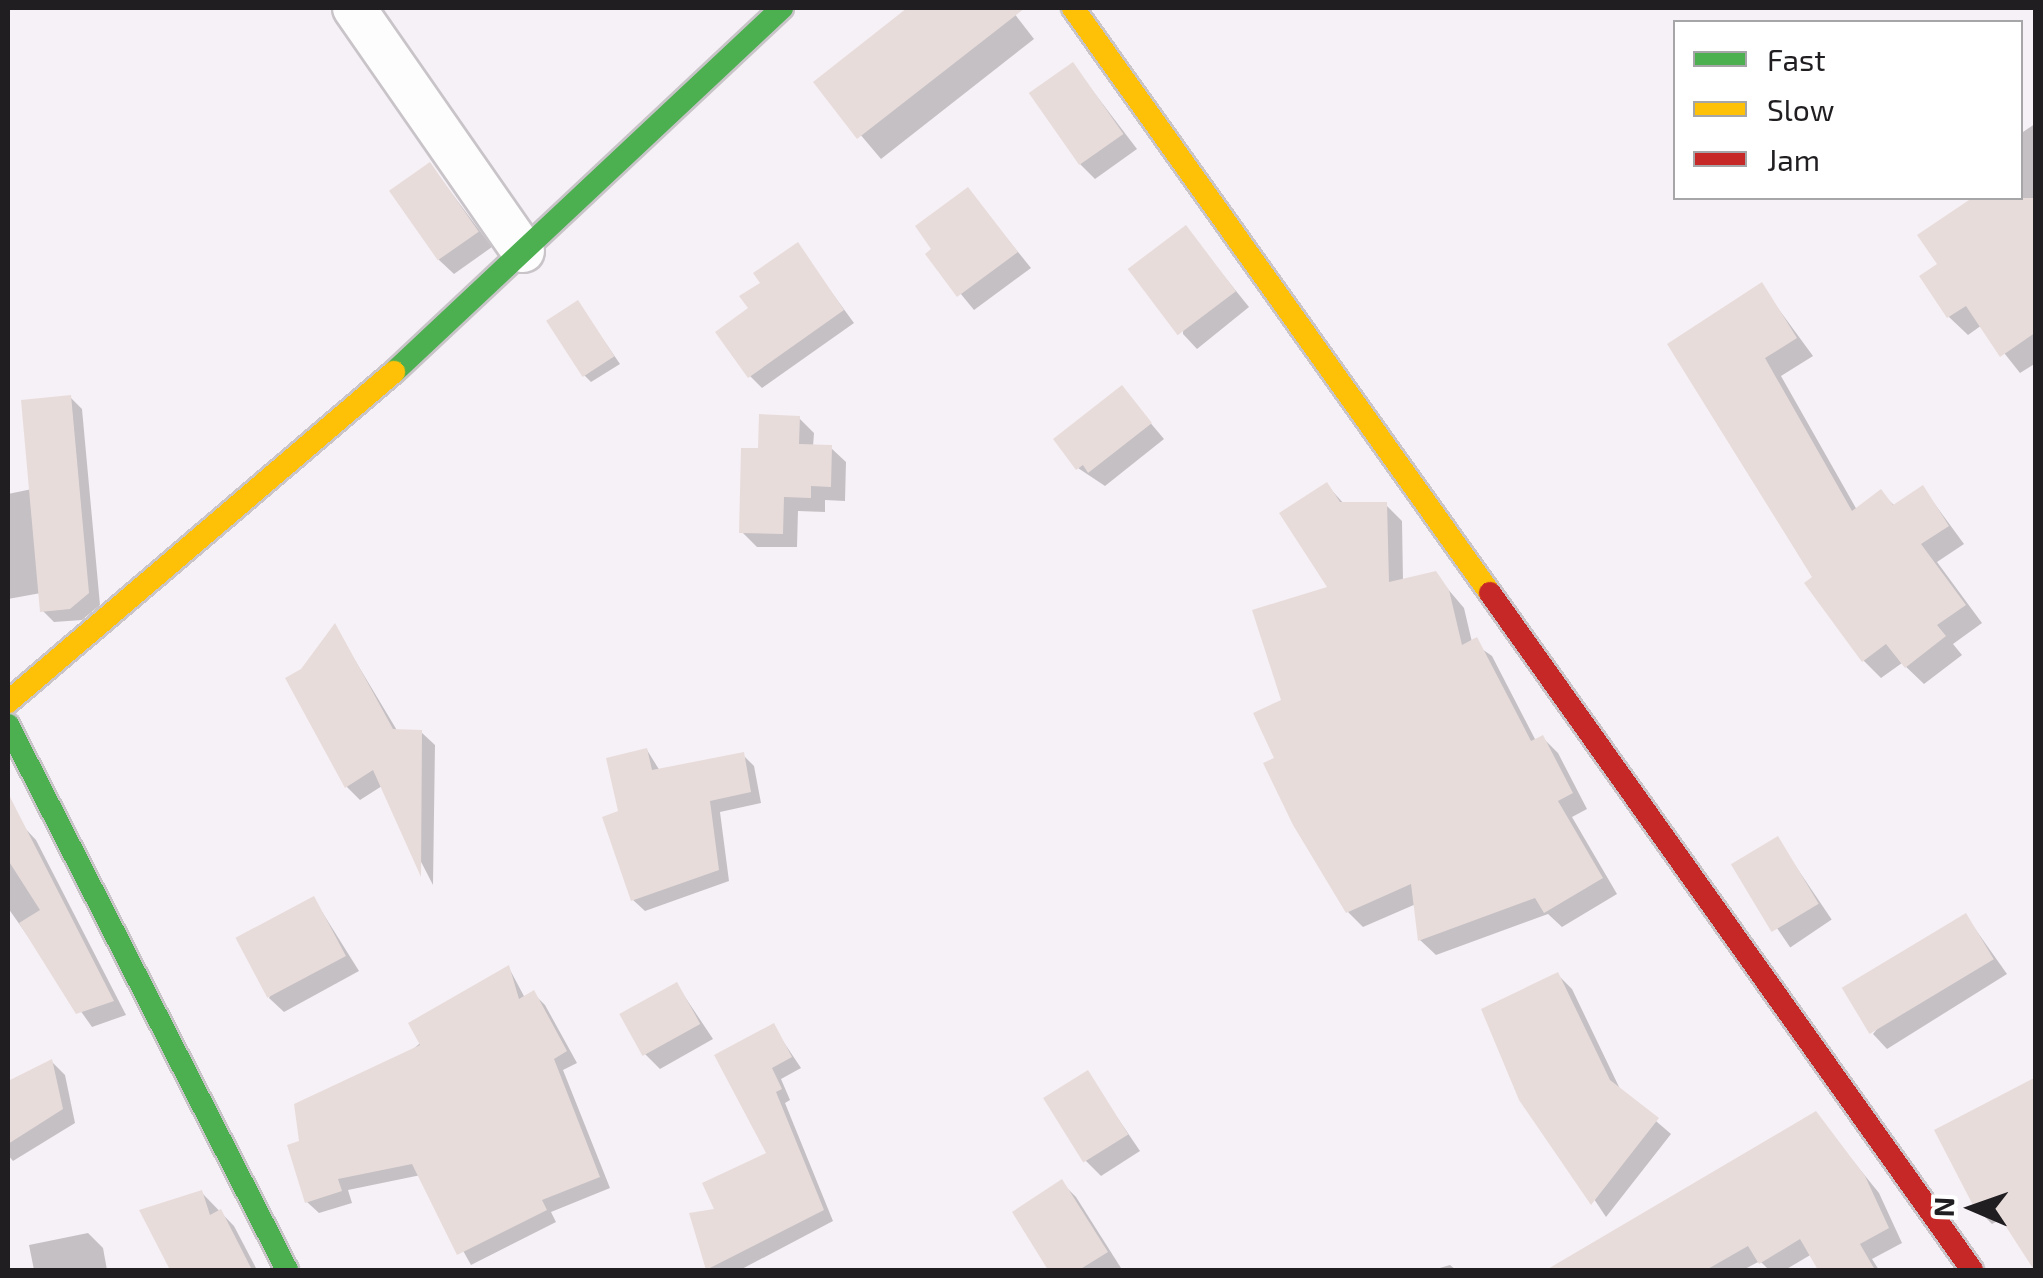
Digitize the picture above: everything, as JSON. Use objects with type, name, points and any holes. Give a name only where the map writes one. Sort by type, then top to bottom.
[{"type":"street","points":[[354,8],[523,251]]},
{"type":"street","points":[[8,702],[347,416],[782,8]]},
{"type":"street","points":[[1072,8],[1972,1270]]},
{"type":"street","points":[[8,724],[286,1270]]},
{"type":"building","points":[[907,8],[1025,8],[857,139],[813,82]]},
{"type":"building","points":[[1073,62],[1123,134],[1079,165],[1029,93]]},
{"type":"building","points":[[430,162],[479,232],[438,260],[389,191]]},
{"type":"building","points":[[968,187],[1018,252],[957,297],[925,254],[931,249],[915,226]]},
{"type":"building","points":[[2036,198],[2036,332],[2000,357],[1966,306],[1947,318],[1919,276],[1937,264],[1917,235],[1969,200]]},
{"type":"building","points":[[1186,225],[1236,291],[1178,335],[1128,269]]},
{"type":"building","points":[[798,242],[844,310],[748,378],[715,332],[748,308],[739,296],[760,283],[753,273]]},
{"type":"building","points":[[1762,282],[1797,338],[1765,358],[1852,511],[1881,489],[1893,505],[1923,485],[1949,526],[1921,544],[1966,605],[1937,625],[1946,636],[1905,668],[1886,644],[1862,662],[1804,583],[1812,577],[1667,344]]},
{"type":"building","points":[[578,300],[614,356],[583,377],[546,321]]},
{"type":"building","points":[[1122,385],[1152,423],[1088,473],[1083,465],[1076,470],[1053,439]]},
{"type":"building","points":[[71,395],[89,593],[70,609],[40,612],[21,400]]},
{"type":"building","points":[[759,414],[800,416],[799,444],[832,445],[831,487],[811,486],[811,498],[784,497],[783,534],[739,533],[741,448],[758,448]]},
{"type":"building","points":[[1327,482],[1340,502],[1387,502],[1389,582],[1436,571],[1449,590],[1462,645],[1477,637],[1531,741],[1543,735],[1573,793],[1558,801],[1603,878],[1544,913],[1535,898],[1418,941],[1411,884],[1346,913],[1293,825],[1263,763],[1274,758],[1253,713],[1281,700],[1252,610],[1327,587],[1279,513]]},
{"type":"building","points":[[335,623],[393,729],[422,730],[421,877],[373,770],[345,788],[285,678],[301,669]]},
{"type":"building","points":[[647,748],[652,770],[744,752],[751,792],[710,801],[719,870],[631,901],[602,817],[618,811],[606,758]]},
{"type":"building","points":[[8,793],[114,1001],[76,1014],[19,923],[40,910],[8,860]]},
{"type":"building","points":[[1778,836],[1819,904],[1772,932],[1731,864]]},
{"type":"building","points":[[314,896],[346,956],[267,998],[235,938]]},
{"type":"building","points":[[1966,913],[1994,959],[1870,1034],[1842,988]]},
{"type":"building","points":[[509,965],[519,999],[534,990],[567,1051],[554,1059],[600,1177],[542,1200],[547,1210],[457,1255],[412,1164],[338,1179],[342,1191],[305,1203],[287,1145],[299,1141],[294,1104],[420,1045],[408,1023]]},
{"type":"building","points":[[1558,972],[1610,1080],[1659,1118],[1591,1205],[1519,1100],[1481,1009]]},
{"type":"building","points":[[677,982],[700,1024],[643,1056],[619,1014]]},
{"type":"building","points":[[774,1023],[792,1057],[772,1068],[782,1089],[776,1092],[824,1210],[706,1270],[689,1213],[714,1209],[702,1183],[766,1153],[714,1055]]},
{"type":"building","points":[[52,1059],[63,1109],[8,1144],[8,1081]]},
{"type":"building","points":[[1088,1070],[1128,1134],[1083,1163],[1043,1098]]},
{"type":"building","points":[[2036,1077],[2034,1270],[1992,1205],[1977,1213],[1934,1130]]},
{"type":"building","points":[[1816,1111],[1865,1176],[1889,1228],[1860,1244],[1875,1270],[1818,1270],[1800,1239],[1759,1264],[1748,1246],[1706,1270],[1546,1270]]},
{"type":"building","points":[[1062,1179],[1108,1252],[1079,1270],[1048,1270],[1012,1212]]},
{"type":"building","points":[[202,1190],[210,1215],[221,1209],[252,1270],[170,1270],[139,1210]]},
{"type":"traffic: fast","points":[[394,372],[782,8]]},
{"type":"traffic: fast","points":[[8,725],[287,1270]]},
{"type":"traffic: slow","points":[[1073,8],[1490,593]]},
{"type":"traffic: slow","points":[[8,702],[394,372]]},
{"type":"traffic: jam","points":[[1490,593],[1972,1270]]}]
